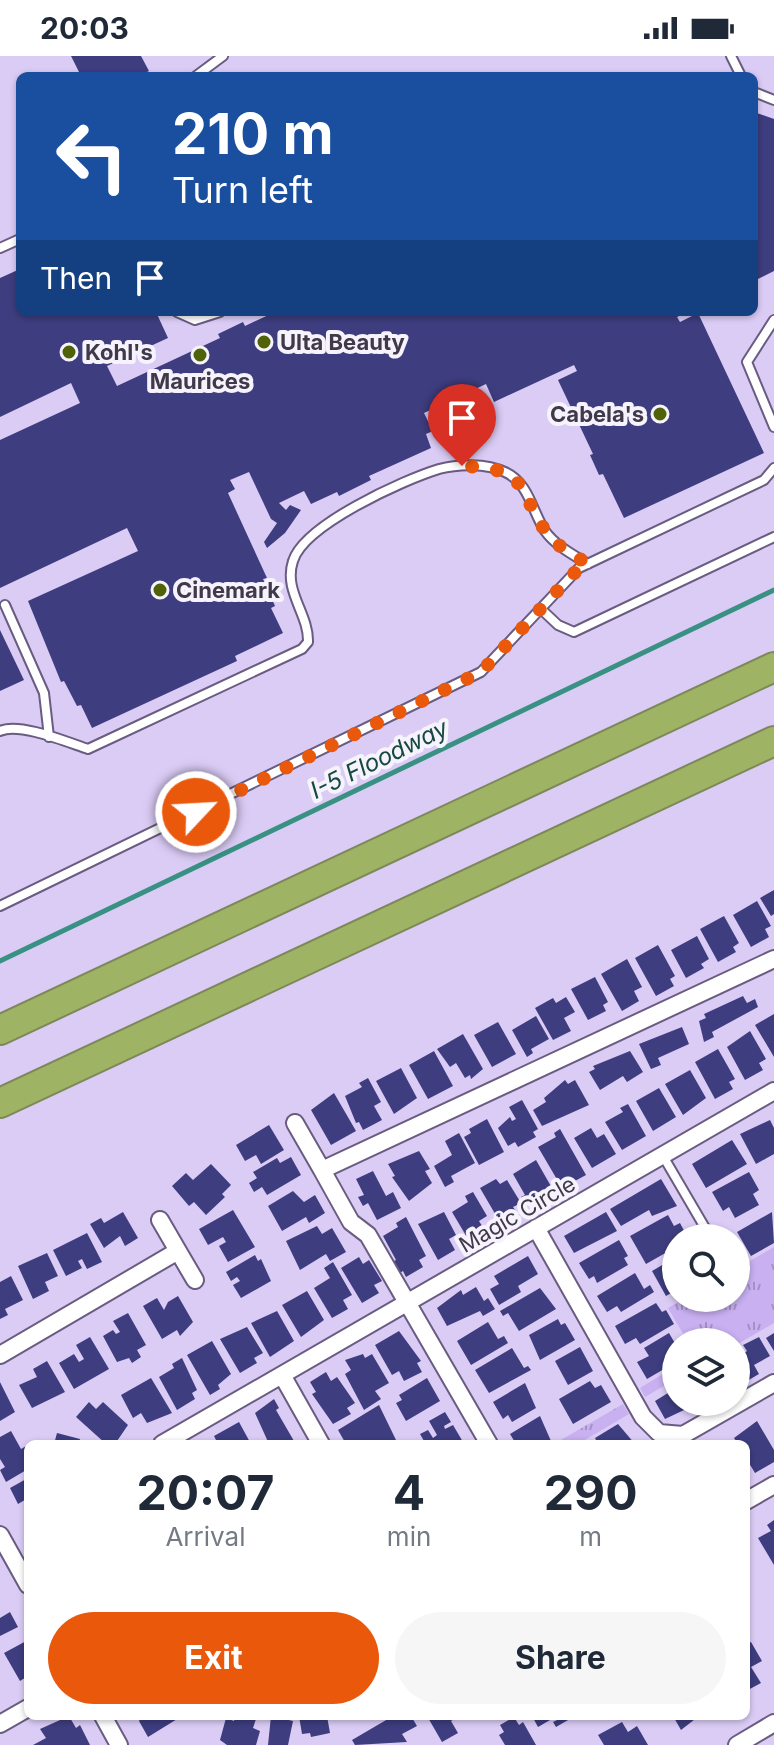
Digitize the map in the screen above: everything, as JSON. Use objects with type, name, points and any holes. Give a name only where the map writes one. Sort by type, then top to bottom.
[{"type":"highway","points":[[0,1030],[774,667]]},
{"type":"highway","points":[[0,1103],[774,741]]},
{"type":"street","points":[[322,1170],[774,959]]},
{"type":"street","name":"Magic Circle","points":[[169,1440],[774,1091]]},
{"type":"street","points":[[295,1123],[351,1222],[368,1235],[487,1440]]},
{"type":"street","points":[[160,1220],[195,1280]]},
{"type":"street","points":[[536,1228],[643,1417],[659,1433],[674,1440],[774,1383]]},
{"type":"street","points":[[0,1355],[178,1251]]},
{"type":"street","points":[[282,1375],[319,1440]]},
{"type":"street","points":[[750,1499],[774,1485]]},
{"type":"street","points":[[0,1535],[24,1578]]},
{"type":"street","points":[[0,1724],[24,1710]]},
{"type":"street","points":[[105,1720],[119,1745]]},
{"type":"street","points":[[737,1745],[774,1723]]},
{"type":"lane","points":[[201,72],[223,56]]},
{"type":"lane","points":[[186,316],[195,320],[208,316]]},
{"type":"lane","points":[[774,320],[747,362],[774,427]]},
{"type":"lane","points":[[0,731],[8,727],[88,749],[302,649],[308,642],[309,631],[291,580],[291,566],[299,548],[331,519],[437,470],[462,466],[507,473],[523,487],[555,543],[588,564]]},
{"type":"lane","points":[[0,906],[481,672],[579,568],[764,480],[774,468]]},
{"type":"lane","points":[[541,609],[558,625],[574,632],[774,537]]},
{"type":"lane","points":[[5,605],[44,693],[49,737]]},
{"type":"lane","points":[[663,1156],[703,1224]]},
{"type":"green space","points":[[774,1247],[774,1323],[750,1337],[750,1328],[680,1328],[670,1312],[750,1312],[750,1261]]},
{"type":"green space","points":[[662,1375],[662,1387],[645,1397],[640,1388]]},
{"type":"green space","points":[[623,1404],[629,1414],[585,1440],[561,1440]]},
{"type":"building","points":[[71,56],[141,56],[149,71],[147,72],[79,72]]},
{"type":"building","points":[[758,113],[774,119],[774,271],[758,279]]},
{"type":"building","points":[[16,271],[16,316],[158,316],[168,338],[107,366],[117,386],[220,338],[218,334],[243,322],[245,326],[266,316],[679,316],[680,322],[699,316],[764,453],[624,518],[603,474],[599,475],[590,455],[593,454],[558,380],[577,371],[574,365],[494,402],[486,384],[424,413],[433,431],[426,434],[431,448],[369,476],[371,480],[339,496],[337,492],[311,504],[304,491],[279,503],[286,510],[290,505],[301,510],[285,533],[267,548],[264,542],[277,523],[271,519],[249,472],[230,480],[235,489],[228,493],[267,578],[263,579],[275,606],[271,608],[283,633],[235,656],[237,661],[92,728],[81,705],[77,706],[64,681],[61,682],[28,601],[138,551],[127,528],[0,588],[0,440],[80,403],[71,383],[0,417],[0,278]]},
{"type":"building","points":[[0,630],[24,680],[0,691]]},
{"type":"building","points":[[774,890],[774,914],[771,916],[760,898]]},
{"type":"building","points":[[757,901],[771,926],[765,929],[769,937],[751,947],[733,915]]},
{"type":"building","points":[[724,916],[739,943],[733,947],[736,952],[718,962],[700,929]]},
{"type":"building","points":[[697,936],[709,959],[701,964],[704,968],[686,978],[671,950]]},
{"type":"building","points":[[658,945],[675,976],[670,979],[674,986],[656,996],[635,958]]},
{"type":"building","points":[[627,959],[642,987],[634,991],[639,1001],[622,1011],[601,974]]},
{"type":"building","points":[[595,977],[608,1002],[603,1005],[606,1011],[588,1020],[571,989]]},
{"type":"building","points":[[743,996],[747,1003],[755,999],[758,1007],[712,1032],[714,1037],[704,1042],[699,1021],[706,1018],[704,1014]]},
{"type":"building","points":[[566,997],[575,1012],[564,1018],[571,1031],[553,1040],[535,1008],[553,998],[556,1003]]},
{"type":"building","points":[[774,1014],[774,1057],[755,1025]]},
{"type":"building","points":[[536,1016],[549,1039],[531,1049],[533,1053],[527,1057],[512,1030]]},
{"type":"building","points":[[498,1022],[516,1054],[492,1067],[474,1035]]},
{"type":"building","points":[[682,1027],[689,1044],[658,1058],[661,1065],[651,1069],[639,1044]]},
{"type":"building","points":[[750,1031],[766,1059],[759,1063],[763,1070],[745,1080],[727,1047]]},
{"type":"building","points":[[463,1034],[483,1069],[471,1079],[470,1075],[465,1078],[456,1063],[450,1067],[437,1049]]},
{"type":"building","points":[[718,1049],[735,1079],[729,1082],[733,1089],[715,1099],[695,1062]]},
{"type":"building","points":[[434,1051],[453,1086],[428,1099],[409,1065]]},
{"type":"building","points":[[630,1051],[643,1072],[627,1082],[623,1076],[600,1090],[589,1072],[595,1069],[593,1066]]},
{"type":"building","points":[[401,1068],[417,1098],[394,1114],[376,1081]]},
{"type":"building","points":[[690,1070],[706,1098],[683,1115],[665,1084]]},
{"type":"building","points":[[368,1078],[381,1102],[374,1106],[382,1120],[363,1130],[359,1122],[356,1123],[345,1096],[362,1087],[359,1083]]},
{"type":"building","points":[[565,1080],[568,1084],[575,1080],[589,1105],[542,1126],[533,1110],[546,1102],[544,1098]]},
{"type":"building","points":[[659,1088],[676,1117],[653,1131],[636,1101]]},
{"type":"building","points":[[334,1093],[356,1131],[331,1145],[311,1110]]},
{"type":"building","points":[[522,1100],[538,1129],[533,1132],[536,1137],[518,1147],[515,1142],[508,1146],[498,1128],[510,1117],[512,1121],[516,1119],[509,1107]]},
{"type":"building","points":[[628,1104],[646,1136],[622,1150],[605,1122],[623,1112],[620,1108]]},
{"type":"building","points":[[487,1119],[504,1152],[479,1165],[464,1137],[471,1133],[469,1129]]},
{"type":"building","points":[[770,1120],[774,1128],[774,1154],[756,1164],[740,1134]]},
{"type":"building","points":[[269,1125],[284,1150],[261,1164],[256,1155],[245,1161],[236,1145]]},
{"type":"building","points":[[591,1128],[597,1138],[604,1134],[616,1154],[592,1168],[574,1138]]},
{"type":"building","points":[[560,1129],[586,1175],[562,1188],[538,1147],[556,1137],[554,1133]]},
{"type":"building","points":[[459,1133],[475,1163],[451,1176],[454,1182],[445,1187],[434,1166],[452,1155],[445,1141]]},
{"type":"building","points":[[732,1140],[747,1164],[706,1188],[692,1164]]},
{"type":"building","points":[[419,1151],[430,1169],[425,1171],[432,1183],[409,1201],[392,1177],[395,1176],[388,1164]]},
{"type":"building","points":[[291,1157],[301,1175],[267,1195],[262,1187],[254,1192],[249,1183],[257,1178],[253,1172],[277,1158],[280,1163]]},
{"type":"building","points":[[536,1160],[552,1188],[545,1192],[548,1196],[531,1206],[528,1202],[525,1204],[521,1197],[525,1195],[513,1174]]},
{"type":"building","points":[[211,1164],[231,1185],[222,1194],[225,1197],[206,1215],[194,1202],[189,1206],[172,1186],[186,1173],[193,1180]]},
{"type":"building","points":[[373,1171],[386,1196],[393,1192],[401,1208],[377,1220],[368,1203],[363,1206],[358,1197],[364,1195],[356,1179]]},
{"type":"building","points":[[749,1172],[759,1190],[753,1194],[759,1205],[735,1218],[729,1207],[723,1211],[712,1192]]},
{"type":"building","points":[[496,1179],[500,1184],[507,1180],[521,1203],[513,1207],[518,1214],[501,1224],[480,1188]]},
{"type":"building","points":[[661,1179],[677,1206],[652,1216],[649,1210],[621,1226],[610,1209]]},
{"type":"building","points":[[293,1191],[304,1202],[315,1195],[325,1213],[309,1223],[306,1217],[282,1231],[268,1206]]},
{"type":"building","points":[[473,1192],[487,1216],[479,1221],[484,1229],[468,1239],[452,1212],[468,1202],[465,1196]]},
{"type":"building","points":[[233,1210],[255,1247],[228,1262],[219,1246],[226,1242],[223,1237],[208,1245],[199,1229]]},
{"type":"building","points":[[123,1212],[138,1238],[125,1246],[120,1236],[104,1248],[90,1224],[101,1218],[104,1223]]},
{"type":"building","points":[[444,1212],[456,1235],[449,1239],[455,1250],[438,1260],[418,1224]]},
{"type":"building","points":[[606,1212],[617,1231],[574,1253],[564,1236]]},
{"type":"building","points":[[772,1212],[774,1243],[751,1256],[750,1254],[750,1225]]},
{"type":"building","points":[[668,1215],[673,1224],[662,1224],[662,1255],[646,1264],[630,1236]]},
{"type":"building","points":[[406,1217],[426,1256],[419,1260],[423,1267],[406,1277],[403,1271],[398,1274],[392,1262],[396,1260],[383,1236],[398,1227],[396,1223]]},
{"type":"building","points":[[317,1226],[322,1234],[332,1228],[346,1252],[330,1261],[326,1254],[300,1270],[286,1241]]},
{"type":"building","points":[[87,1233],[102,1262],[87,1269],[82,1259],[78,1261],[82,1268],[66,1276],[53,1250]]},
{"type":"building","points":[[619,1240],[628,1256],[624,1258],[628,1265],[597,1283],[594,1276],[589,1279],[579,1263]]},
{"type":"building","points":[[47,1253],[58,1276],[45,1282],[49,1291],[33,1299],[18,1266]]},
{"type":"building","points":[[255,1255],[258,1261],[261,1259],[271,1281],[241,1298],[233,1285],[240,1281],[237,1277],[231,1281],[226,1272]]},
{"type":"building","points":[[528,1256],[538,1274],[518,1286],[521,1292],[499,1305],[490,1289],[499,1284],[494,1276]]},
{"type":"building","points":[[359,1257],[363,1264],[369,1260],[382,1281],[374,1285],[379,1293],[362,1303],[341,1268]]},
{"type":"building","points":[[333,1262],[352,1295],[343,1300],[348,1309],[332,1318],[314,1288],[330,1278],[324,1268]]},
{"type":"building","points":[[662,1265],[662,1289],[652,1271]]},
{"type":"building","points":[[635,1273],[644,1289],[650,1285],[654,1292],[621,1312],[617,1306],[607,1312],[597,1296]]},
{"type":"building","points":[[11,1276],[23,1300],[5,1309],[8,1315],[0,1319],[0,1282]]},
{"type":"building","points":[[476,1287],[484,1301],[488,1298],[495,1309],[483,1316],[480,1311],[447,1326],[437,1308],[461,1290],[463,1295]]},
{"type":"building","points":[[540,1288],[556,1309],[519,1331],[508,1313],[503,1316],[500,1311]]},
{"type":"building","points":[[307,1291],[324,1320],[301,1337],[282,1305]]},
{"type":"building","points":[[178,1296],[193,1322],[180,1336],[177,1330],[162,1339],[143,1306],[157,1298],[164,1310],[168,1302]]},
{"type":"building","points":[[656,1303],[662,1312],[667,1312],[674,1324],[662,1328],[662,1331],[640,1344],[636,1338],[625,1344],[615,1326]]},
{"type":"building","points":[[277,1311],[294,1341],[270,1357],[251,1323]]},
{"type":"building","points":[[128,1313],[146,1345],[137,1350],[141,1357],[132,1363],[129,1358],[117,1362],[103,1336],[113,1330],[116,1334],[120,1332],[113,1321]]},
{"type":"building","points":[[558,1319],[561,1325],[565,1323],[575,1340],[540,1360],[529,1335]]},
{"type":"building","points":[[488,1322],[498,1339],[504,1336],[508,1343],[471,1365],[457,1341]]},
{"type":"building","points":[[247,1327],[263,1353],[254,1358],[257,1363],[240,1373],[220,1339]]},
{"type":"building","points":[[399,1331],[421,1361],[417,1363],[422,1372],[404,1381],[399,1371],[392,1375],[375,1345]]},
{"type":"building","points":[[774,1333],[774,1351],[766,1338]]},
{"type":"building","points":[[90,1337],[109,1369],[74,1389],[59,1363],[74,1354],[79,1362],[84,1359],[76,1345]]},
{"type":"building","points":[[662,1337],[662,1370],[647,1379],[637,1362],[649,1356],[644,1348]]},
{"type":"building","points":[[759,1337],[770,1356],[754,1365],[759,1374],[750,1379],[750,1342]]},
{"type":"building","points":[[212,1341],[231,1374],[218,1385],[220,1389],[210,1395],[187,1355]]},
{"type":"building","points":[[580,1347],[593,1371],[568,1385],[555,1361]]},
{"type":"building","points":[[512,1348],[524,1368],[528,1366],[531,1370],[489,1393],[475,1370]]},
{"type":"building","points":[[363,1354],[365,1358],[372,1354],[389,1383],[375,1391],[381,1399],[364,1410],[345,1374],[351,1370],[345,1360]]},
{"type":"building","points":[[182,1358],[197,1390],[192,1393],[195,1399],[177,1410],[159,1377],[174,1368],[172,1364]]},
{"type":"building","points":[[47,1361],[65,1392],[32,1408],[19,1385],[37,1377],[33,1369]]},
{"type":"building","points":[[326,1372],[331,1381],[337,1377],[355,1403],[347,1408],[351,1414],[333,1424],[312,1394],[316,1392],[310,1382]]},
{"type":"building","points":[[151,1378],[172,1413],[147,1423],[141,1413],[133,1418],[121,1395]]},
{"type":"building","points":[[427,1378],[440,1401],[406,1421],[396,1403],[402,1400],[399,1395]]},
{"type":"building","points":[[590,1381],[595,1388],[601,1385],[611,1402],[573,1424],[559,1399]]},
{"type":"building","points":[[0,1382],[15,1412],[0,1421]]},
{"type":"building","points":[[525,1383],[536,1408],[512,1422],[508,1415],[503,1419],[493,1402]]},
{"type":"building","points":[[662,1397],[662,1414],[655,1401]]},
{"type":"building","points":[[274,1399],[279,1408],[276,1410],[293,1440],[267,1440],[255,1413]]},
{"type":"building","points":[[89,1402],[96,1409],[103,1402],[128,1425],[118,1440],[102,1440],[76,1417]]},
{"type":"building","points":[[379,1405],[396,1440],[344,1440],[338,1430]]},
{"type":"building","points":[[445,1412],[451,1422],[444,1426],[445,1429],[453,1425],[462,1440],[423,1440],[420,1434],[428,1430],[433,1438],[437,1435],[429,1421]]},
{"type":"building","points":[[540,1416],[551,1440],[514,1440],[510,1434]]},
{"type":"building","points":[[757,1421],[774,1450],[774,1462],[755,1473],[750,1465],[750,1440],[734,1438]]},
{"type":"building","points":[[239,1422],[249,1440],[216,1440],[214,1436]]},
{"type":"building","points":[[618,1424],[632,1440],[596,1440]]},
{"type":"building","points":[[11,1431],[21,1449],[24,1447],[24,1471],[6,1482],[0,1470],[5,1467],[0,1459],[0,1437]]},
{"type":"building","points":[[57,1433],[80,1439],[80,1440],[55,1440]]},
{"type":"building","points":[[24,1480],[24,1500],[18,1504],[10,1488]]},
{"type":"building","points":[[774,1520],[774,1565],[758,1538],[771,1531],[767,1525]]},
{"type":"building","points":[[10,1612],[18,1627],[0,1636],[0,1618]]},
{"type":"building","points":[[24,1642],[24,1678],[20,1681],[4,1653]]},
{"type":"building","points":[[750,1642],[762,1661],[751,1667],[761,1683],[750,1689]]},
{"type":"building","points":[[60,1720],[71,1720],[76,1728],[80,1725],[90,1745],[33,1745],[46,1738],[40,1729]]},
{"type":"building","points":[[140,1720],[176,1720],[148,1737]]},
{"type":"building","points":[[225,1720],[256,1720],[253,1728],[260,1731],[256,1745],[227,1745],[220,1740]]},
{"type":"building","points":[[271,1720],[293,1721],[288,1745],[268,1745]]},
{"type":"building","points":[[300,1720],[328,1720],[330,1733],[311,1737],[310,1733],[302,1734]]},
{"type":"building","points":[[386,1720],[413,1720],[417,1726],[402,1734],[407,1742],[355,1745],[352,1740]]},
{"type":"building","points":[[429,1720],[453,1720],[458,1733],[442,1742]]},
{"type":"building","points":[[509,1720],[516,1720],[519,1725],[523,1722],[536,1745],[505,1745],[499,1735],[504,1732],[500,1725]]},
{"type":"building","points":[[534,1720],[550,1720],[538,1727]]},
{"type":"building","points":[[557,1720],[568,1720],[556,1727],[553,1722]]},
{"type":"building","points":[[675,1720],[694,1720],[681,1730]]},
{"type":"building","points":[[622,1722],[628,1732],[637,1726],[648,1745],[604,1745],[598,1735]]},
{"type":"waterway","name":"I-5 Floodway","points":[[0,961],[774,590]]},
{"type":"place","name":"Ulta Beauty","points":[[264,342]]},
{"type":"place","name":"Kohl's","points":[[69,352]]},
{"type":"place","name":"Maurices","points":[[200,355]]},
{"type":"place","name":"Cabela's","points":[[660,414]]},
{"type":"place","name":"Cinemark","points":[[160,590]]},
{"type":"route","points":[[196,812],[438,696],[481,672],[579,568],[588,564],[555,543],[514,477],[494,468],[462,466]]}]
